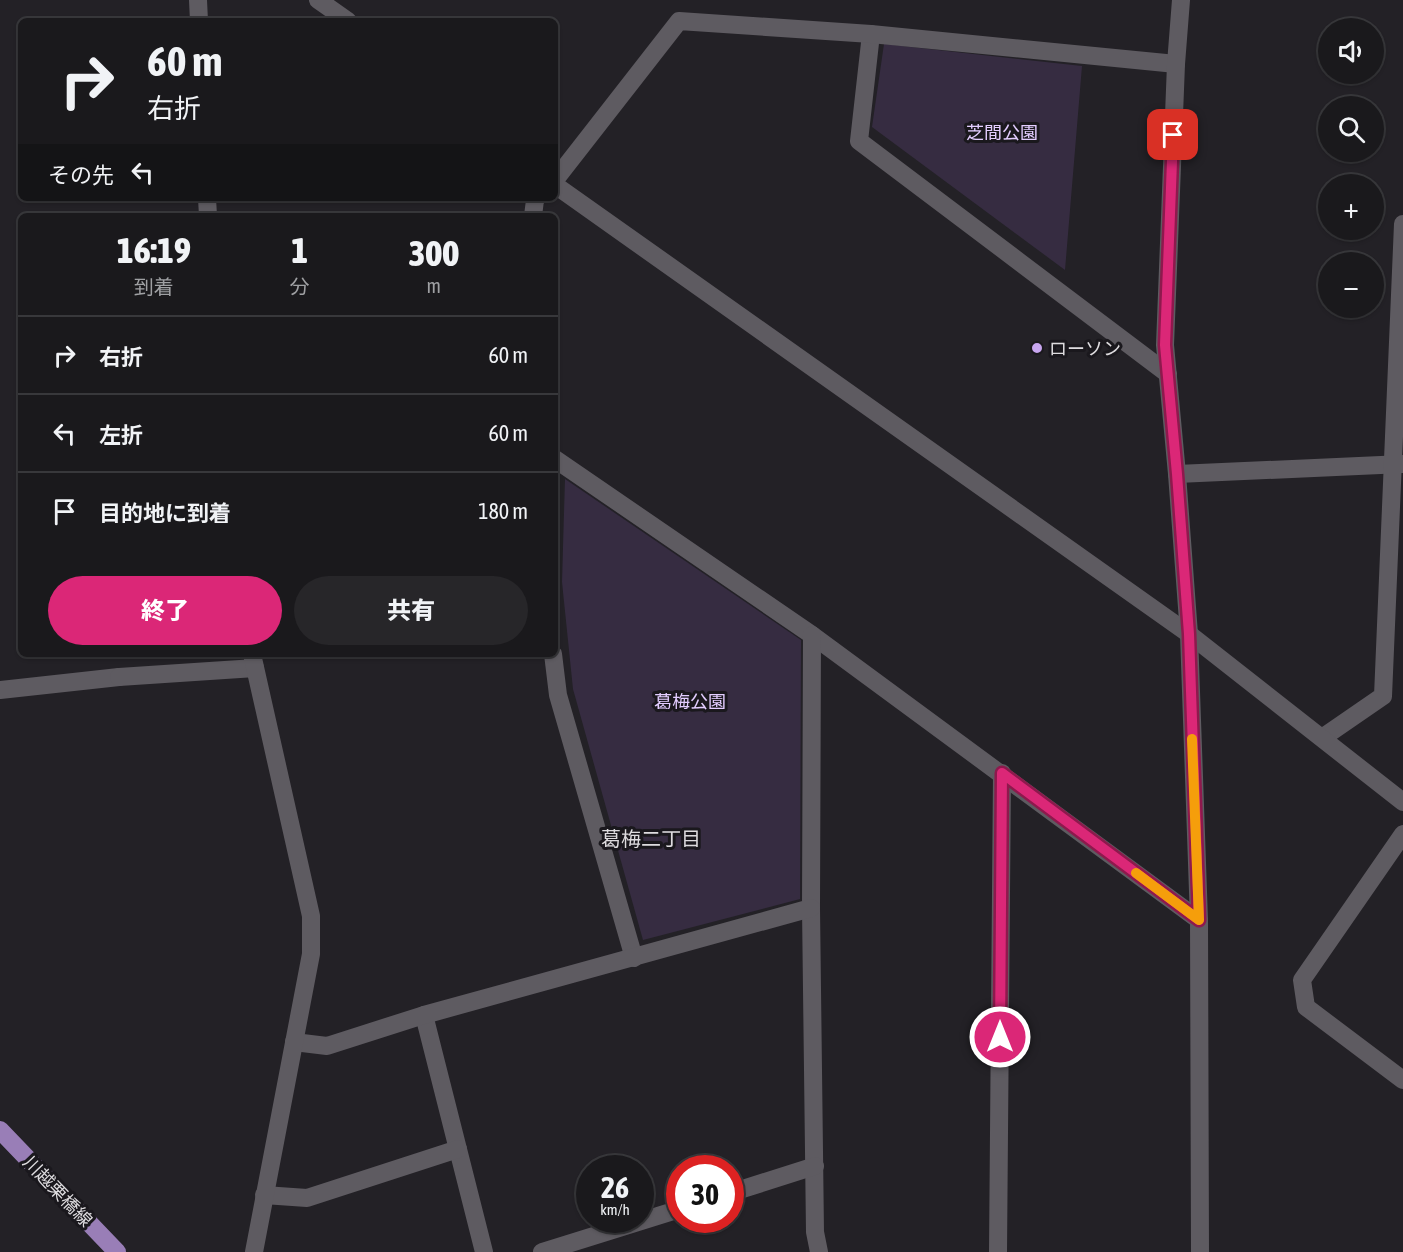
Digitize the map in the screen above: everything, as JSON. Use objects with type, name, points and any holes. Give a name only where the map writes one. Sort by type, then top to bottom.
[{"type":"main road","name":"川越栗橋線","points":[[0,1130],[117,1252]]},
{"type":"street","points":[[198,0],[199,18]]},
{"type":"street","points":[[318,0],[344,18]]},
{"type":"street","points":[[1181,0],[1176,64],[1165,345],[1189,634],[1199,920],[1200,1252]]},
{"type":"street","points":[[558,176],[679,21],[871,34],[1176,64]]},
{"type":"street","points":[[871,34],[859,141],[1168,374]]},
{"type":"street","points":[[558,187],[1189,634],[1403,802]]},
{"type":"street","points":[[1322,738],[1383,696],[1397,464],[1403,224]]},
{"type":"street","points":[[558,461],[812,635],[1199,920]]},
{"type":"street","points":[[1177,474],[1397,464]]},
{"type":"street","points":[[812,635],[811,908],[815,1232],[819,1252]]},
{"type":"street","points":[[553,657],[558,695],[634,958]]},
{"type":"street","points":[[0,690],[254,661],[311,916],[311,954],[254,1252]]},
{"type":"street","points":[[998,1252],[1002,773]]},
{"type":"street","points":[[1403,834],[1302,980],[1306,1007],[1403,1080]]},
{"type":"street","points":[[294,1042],[327,1046],[424,1015],[811,908]]},
{"type":"street","points":[[424,1015],[484,1252]]},
{"type":"street","points":[[264,1194],[307,1198],[458,1149]]},
{"type":"street","points":[[744,1189],[815,1166]]},
{"type":"street","points":[[542,1252],[666,1213]]},
{"type":"green space","name":"芝間公園","points":[[884,44],[1082,66],[1065,270],[872,127]]},
{"type":"green space","name":"葛梅公園","points":[[565,479],[801,640],[800,899],[643,940],[573,689],[562,582]]},
{"type":"slow traffic","points":[[1136,873],[1199,920],[1192,739]]},
{"type":"place","name":"ローソン","points":[[1037,348]]},
{"type":"district","name":"葛梅二丁目","points":[[651,838]]},
{"type":"route","points":[[1000,1037],[1002,773],[1199,920],[1189,634],[1165,345],[1173,135]]}]
